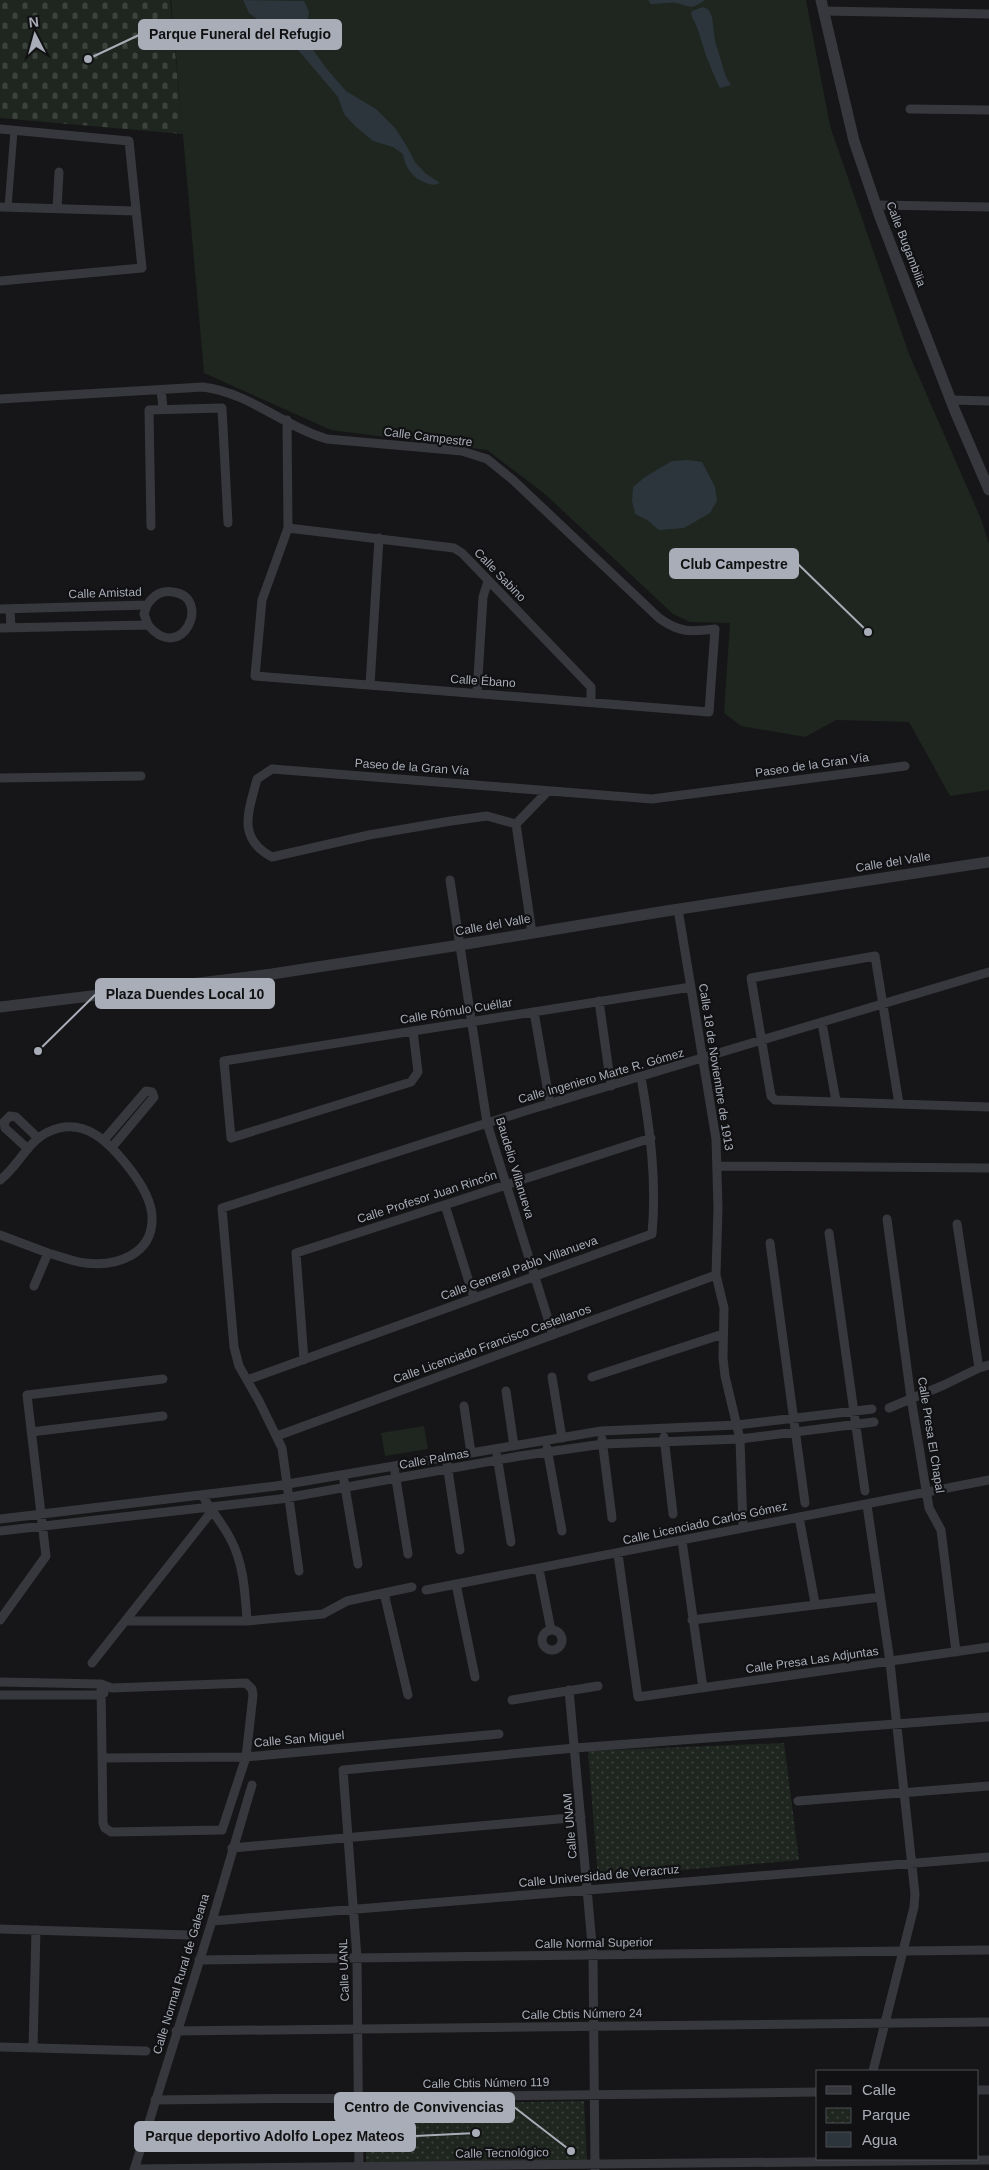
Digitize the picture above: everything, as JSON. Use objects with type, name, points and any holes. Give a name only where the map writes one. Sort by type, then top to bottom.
[{"type":"street","points":[[822,6],[989,14]]},
{"type":"street","name":"Calle Bugambilia","points":[[822,6],[854,140],[876,205],[951,400],[989,490]]},
{"type":"street","points":[[910,109],[989,110]]},
{"type":"street","points":[[0,129],[129,140],[142,268],[0,281]]},
{"type":"street","points":[[14,130],[4,207],[136,211]]},
{"type":"street","points":[[57,209],[59,172]]},
{"type":"street","points":[[876,205],[989,207]]},
{"type":"street","name":"Calle Campestre","points":[[0,399],[203,387],[231,393],[327,439],[462,451],[487,459],[513,480],[659,618],[678,630],[692,632],[715,629],[709,712]]},
{"type":"street","points":[[161,390],[163,408]]},
{"type":"street","points":[[951,400],[989,400]]},
{"type":"street","points":[[151,526],[150,410],[163,408],[222,408],[228,524]]},
{"type":"street","points":[[287,420],[288,528]]},
{"type":"street","name":"Calle Sabino","points":[[288,528],[454,548],[591,687],[591,702]]},
{"type":"street","name":"Calle Ébano","points":[[288,528],[262,600],[255,676],[709,712]]},
{"type":"street","points":[[370,685],[379,538]]},
{"type":"street","points":[[477,693],[483,597],[488,581]]},
{"type":"street","name":"Calle Amistad","points":[[0,609],[147,605],[154,596],[166,591],[178,592],[191,605],[192,616],[189,626],[176,637],[166,638],[155,634],[148,625]]},
{"type":"street","points":[[0,628],[148,625],[144,614],[147,605]]},
{"type":"street","points":[[10,609],[11,628]]},
{"type":"street","name":"Paseo de la Gran Vía","points":[[516,824],[487,816],[369,835],[272,857],[259,850],[248,833],[257,779],[272,769],[652,800],[905,766]]},
{"type":"street","points":[[0,778],[141,776]]},
{"type":"street","points":[[532,932],[516,824],[547,792]]},
{"type":"street","name":"Calle del Valle","points":[[0,1007],[272,974],[678,909],[989,862]]},
{"type":"street","name":"Baudelio Villanueva","points":[[450,880],[487,1123],[553,1335]]},
{"type":"street","name":"Calle 18 de Noviembre de 1913","points":[[678,909],[716,1139],[718,1166],[716,1276],[724,1308],[725,1376],[740,1438],[743,1528]]},
{"type":"street","points":[[900,1104],[876,956],[752,978],[771,1096],[775,1100],[989,1107]]},
{"type":"street","name":"Calle Ingeniero Marte R. Gómez","points":[[247,1380],[239,1366],[234,1347],[222,1208],[487,1123],[989,972]]},
{"type":"street","name":"Calle Rómulo Cuéllar","points":[[413,1031],[418,1072],[416,1079],[412,1082],[231,1138],[224,1061],[472,1021],[691,987]]},
{"type":"street","points":[[599,1001],[611,1086]]},
{"type":"street","points":[[534,1012],[550,1104]]},
{"type":"street","points":[[822,1023],[836,1102]]},
{"type":"street","name":"Calle General Pablo Villanueva","points":[[247,1380],[652,1234],[655,1200],[651,1138],[641,1077]]},
{"type":"street","points":[[104,1140],[146,1091],[152,1092],[154,1097],[113,1146]]},
{"type":"street","points":[[28,1149],[5,1128],[4,1122],[6,1118],[10,1116],[16,1117],[38,1138]]},
{"type":"street","points":[[125,1116],[133,1122]]},
{"type":"street","points":[[0,1180],[38,1138],[48,1132],[64,1127],[80,1128],[95,1133],[113,1146],[138,1179],[152,1215],[151,1232],[143,1247],[129,1258],[108,1263],[84,1263],[0,1235]]},
{"type":"street","name":"Calle Profesor Juan Rincón","points":[[304,1360],[296,1253],[651,1138]]},
{"type":"street","points":[[718,1166],[989,1168]]},
{"type":"street","points":[[445,1205],[474,1298]]},
{"type":"street","name":"Calle Presa El Chapal","points":[[887,1219],[911,1398],[929,1508],[941,1530],[956,1652]]},
{"type":"street","points":[[957,1224],[979,1368]]},
{"type":"street","points":[[829,1234],[865,1491]]},
{"type":"street","points":[[770,1243],[805,1503]]},
{"type":"street","points":[[34,1286],[48,1252]]},
{"type":"street","name":"Calle Licenciado Francisco Castellanos","points":[[277,1436],[716,1276]]},
{"type":"street","points":[[592,1378],[723,1334]]},
{"type":"street","points":[[889,1408],[979,1368],[989,1366]]},
{"type":"street","points":[[552,1377],[562,1438]]},
{"type":"street","points":[[0,1620],[46,1556],[27,1394],[163,1379]]},
{"type":"street","points":[[247,1380],[282,1448],[299,1571]]},
{"type":"street","points":[[506,1391],[514,1446]]},
{"type":"street","points":[[464,1406],[471,1453]]},
{"type":"street","name":"Calle Palmas","points":[[0,1519],[202,1496],[288,1484],[601,1432],[737,1425],[872,1409]]},
{"type":"street","points":[[31,1432],[163,1416]]},
{"type":"street","name":"Calle Palmas","points":[[0,1531],[211,1510],[603,1444],[740,1438],[874,1422]]},
{"type":"street","points":[[663,1428],[673,1514]]},
{"type":"street","points":[[601,1432],[612,1518]]},
{"type":"street","points":[[545,1441],[562,1531]]},
{"type":"street","points":[[495,1449],[511,1542]]},
{"type":"street","points":[[446,1457],[460,1550]]},
{"type":"street","points":[[394,1465],[408,1554]]},
{"type":"street","points":[[342,1474],[358,1564]]},
{"type":"street","name":"Calle Licenciado Carlos Gómez","points":[[426,1590],[989,1480]]},
{"type":"street","points":[[202,1496],[230,1538],[238,1555],[243,1575],[247,1621]]},
{"type":"street","points":[[868,1505],[898,1725],[913,1863],[915,1900],[873,2070]]},
{"type":"street","points":[[92,1663],[126,1622],[211,1510]]},
{"type":"street","points":[[799,1517],[815,1604]]},
{"type":"street","points":[[682,1541],[703,1688]]},
{"type":"street","name":"Calle Presa Las Adjuntas","points":[[618,1554],[638,1697],[989,1647]]},
{"type":"street","points":[[539,1569],[551,1630]]},
{"type":"street","points":[[456,1584],[475,1677]]},
{"type":"street","points":[[126,1622],[247,1621],[323,1614],[347,1601],[412,1587]]},
{"type":"street","points":[[384,1593],[408,1695]]},
{"type":"street","points":[[692,1620],[880,1597]]},
{"type":"street","points":[[0,1682],[101,1684],[112,1688],[246,1683],[252,1689],[253,1695],[246,1757],[222,1830],[111,1832],[103,1823],[101,1684]]},
{"type":"street","points":[[512,1700],[598,1686]]},
{"type":"street","points":[[0,1695],[101,1695],[112,1688]]},
{"type":"street","name":"Calle UNAM","points":[[569,1690],[593,1955],[595,2167]]},
{"type":"street","points":[[575,1748],[989,1717]]},
{"type":"street","name":"Calle San Miguel","points":[[102,1758],[246,1757],[499,1734]]},
{"type":"street","name":"Calle UANL","points":[[359,2168],[357,1958],[343,1770],[575,1748]]},
{"type":"street","name":"Calle Normal Rural de Galeana","points":[[134,2169],[212,1921],[252,1785]]},
{"type":"street","points":[[798,1801],[989,1786]]},
{"type":"street","points":[[232,1848],[582,1818]]},
{"type":"street","name":"Calle Universidad de Veracruz","points":[[212,1921],[989,1857]]},
{"type":"street","points":[[0,1929],[187,1935]]},
{"type":"street","points":[[33,2048],[36,1930]]},
{"type":"street","name":"Calle Normal Superior","points":[[199,1960],[989,1950]]},
{"type":"street","name":"Calle Cbtis Número 24","points":[[176,2031],[989,2022]]},
{"type":"street","points":[[0,2047],[146,2051]]},
{"type":"street","name":"Calle Cbtis Número 119","points":[[155,2100],[816,2092]]},
{"type":"street","name":"Calle Tecnológico","points":[[134,2169],[595,2167],[851,2164],[989,2160]]},
{"type":"green space","points":[[0,0],[170,0],[183,134],[0,118]]},
{"type":"green space","points":[[171,0],[806,0],[830,126],[909,354],[981,519],[989,544],[989,790],[950,796],[909,722],[836,720],[805,737],[741,726],[724,713],[730,623],[690,622],[673,614],[545,494],[487,450],[331,430],[204,373]]},
{"type":"green space","points":[[424,1426],[428,1449],[385,1456],[381,1433]]},
{"type":"green space","points":[[784,1743],[799,1860],[598,1877],[588,1751]]},
{"type":"green space","points":[[584,2101],[587,2161],[366,2162],[366,2105]]},
{"type":"water","points":[[243,0],[304,1],[309,12],[305,36],[326,68],[346,91],[376,109],[395,128],[415,162],[425,173],[440,183],[433,185],[417,178],[409,171],[403,154],[393,147],[373,141],[355,126],[344,114],[338,97],[299,51],[249,13]]},
{"type":"water","points":[[648,0],[705,0],[691,7],[676,3],[651,4]]},
{"type":"water","points":[[703,7],[709,10],[712,17],[715,41],[726,77],[731,85],[720,88],[691,15],[692,11]]},
{"type":"water","points":[[688,460],[702,462],[715,487],[717,501],[710,513],[684,528],[659,530],[647,520],[635,514],[632,501],[633,487],[645,477],[672,461]]},
{"type":"place","name":"Parque Funeral del Refugio","points":[[88,59]]},
{"type":"place","name":"Club Campestre","points":[[868,632]]},
{"type":"place","name":"Plaza Duendes Local 10","points":[[38,1051]]},
{"type":"place","name":"Parque deportivo Adolfo Lopez Mateos","points":[[476,2133]]},
{"type":"place","name":"Centro de Convivencias","points":[[571,2151]]}]
